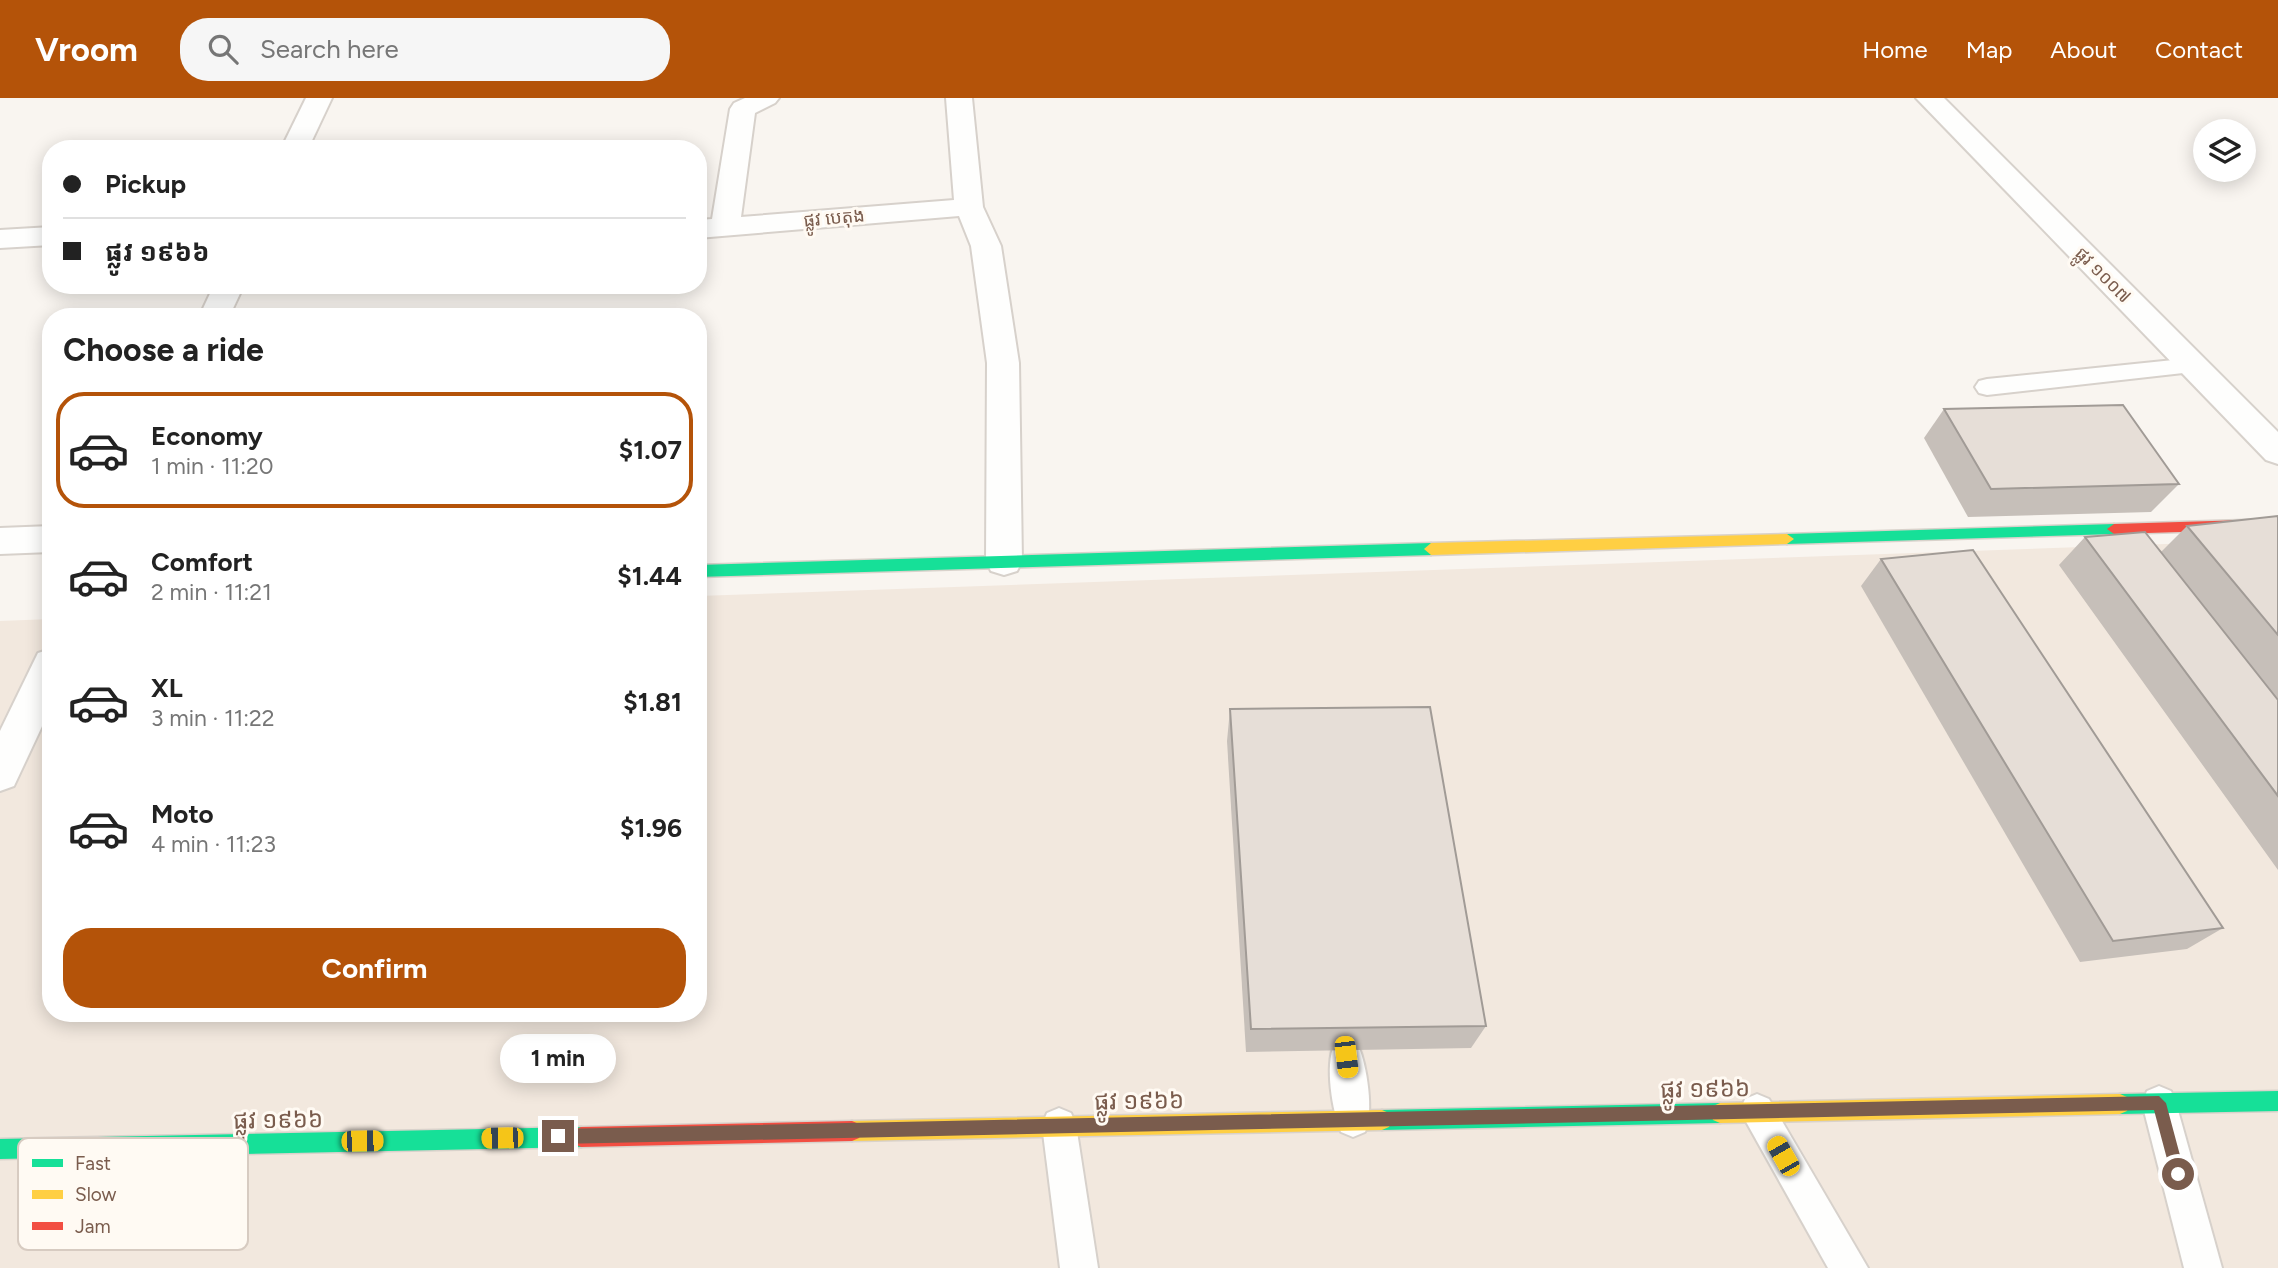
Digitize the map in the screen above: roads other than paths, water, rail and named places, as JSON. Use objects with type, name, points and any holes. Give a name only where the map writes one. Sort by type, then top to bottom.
[{"type":"street","points":[[298,140],[319,98]]},
{"type":"street","points":[[712,228],[743,109],[766,98]]},
{"type":"street","points":[[959,98],[969,207],[986,246],[1003,363],[1004,562]]},
{"type":"street","name":"ផ្លូវ ១០០៧","points":[[1929,98],[2278,452]]},
{"type":"street","name":"ផ្លូវ បេតុង","points":[[712,228],[969,207]]},
{"type":"street","points":[[0,239],[42,237]]},
{"type":"street","points":[[707,570],[2278,524]]},
{"type":"street","points":[[0,541],[42,539]]},
{"type":"street","points":[[0,774],[42,683]]},
{"type":"street","name":"ផ្លូវ ១៩៦៦","points":[[248,1143],[2278,1101]]},
{"type":"street","name":"ផ្លូវ ១៩៦៦","points":[[0,1149],[18,1149]]},
{"type":"lane","points":[[1987,387],[2193,366]]},
{"type":"lane","points":[[1346,1057],[1353,1120]]},
{"type":"lane","points":[[2159,1103],[2203,1268]]},
{"type":"lane","points":[[1757,1111],[1849,1268]]},
{"type":"lane","points":[[1059,1125],[1079,1268]]}]
